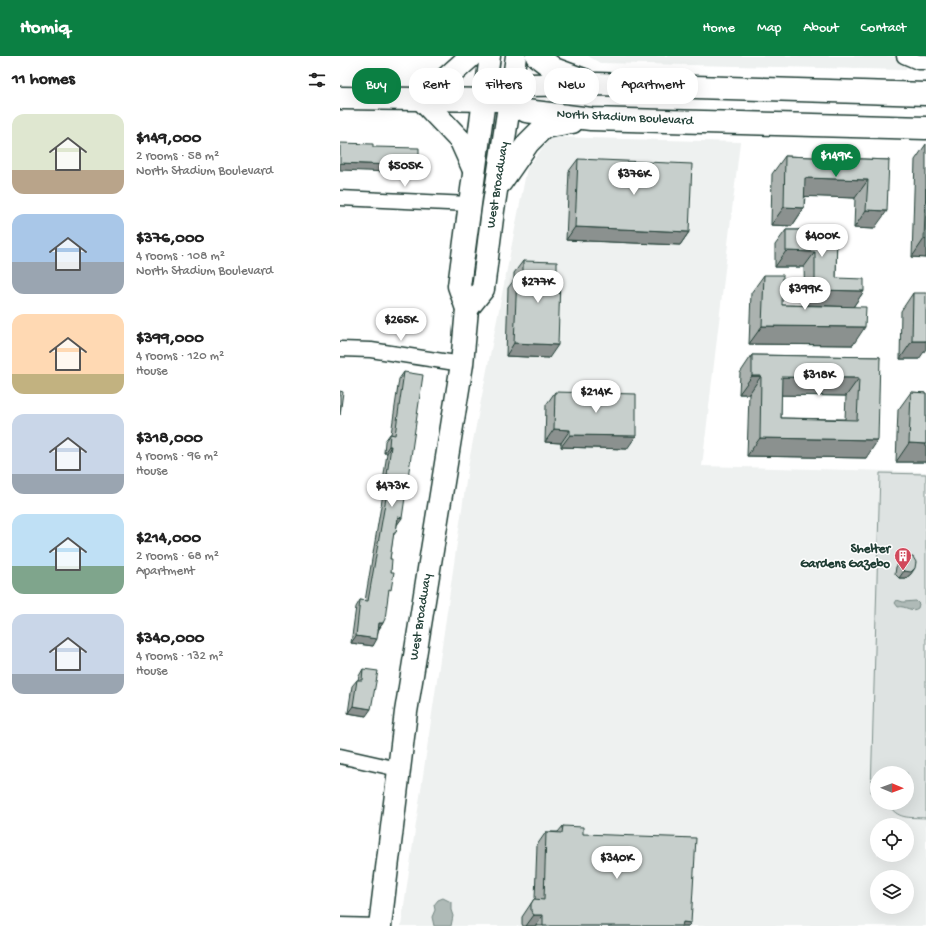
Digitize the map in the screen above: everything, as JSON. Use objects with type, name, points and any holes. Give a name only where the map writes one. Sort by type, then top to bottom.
[{"type":"main road","points":[[458,68],[471,56]]},
{"type":"main road","name":"West Broadway","points":[[488,68],[490,56]]},
{"type":"main road","name":"West Broadway","points":[[514,68],[516,56]]},
{"type":"main road","points":[[537,56],[553,68]]},
{"type":"main road","points":[[599,84],[926,94]]},
{"type":"main road","points":[[340,98],[409,100]]},
{"type":"main road","points":[[426,104],[461,140],[474,170]]},
{"type":"main road","name":"West Broadway","points":[[380,926],[406,712],[462,364],[467,309],[459,286],[483,104]]},
{"type":"main road","name":"West Broadway","points":[[467,309],[483,289],[509,104]]},
{"type":"main road","name":"North Stadium Boulevard","points":[[515,104],[526,112],[591,119],[926,128]]},
{"type":"main road","points":[[496,190],[528,143],[544,127],[591,119]]},
{"type":"street","points":[[904,56],[918,62],[926,62]]},
{"type":"street","points":[[340,198],[469,204]]},
{"type":"street","points":[[340,349],[372,350],[462,364]]},
{"type":"street","points":[[340,756],[398,769]]},
{"type":"street","points":[[340,925],[380,926]]},
{"type":"shaded area","points":[[588,56],[908,56],[906,70],[600,63]]},
{"type":"shaded area","points":[[551,137],[740,142],[702,466],[926,472],[926,926],[401,926],[469,461],[527,168]]},
{"type":"shaded area","points":[[880,473],[926,474],[926,818],[899,815],[893,810],[914,810],[914,766],[872,766]]},
{"type":"shaded area","points":[[897,600],[903,602],[916,601],[919,604],[918,608],[913,610],[898,607],[895,603]]},
{"type":"shaded area","points":[[443,898],[451,902],[453,916],[451,926],[434,926],[432,917],[435,910],[434,905],[438,900]]},
{"type":"building","points":[[340,143],[373,144],[373,147],[419,148],[419,166],[340,163]]},
{"type":"building","points":[[785,156],[889,160],[887,211],[866,210],[868,180],[805,178],[804,208],[784,207]]},
{"type":"building","points":[[578,159],[692,164],[689,232],[575,227]]},
{"type":"building","points":[[926,188],[926,239],[924,239]]},
{"type":"building","points":[[786,230],[837,230],[836,278],[864,279],[864,291],[815,290],[815,252],[786,251]]},
{"type":"building","points":[[523,261],[557,262],[557,279],[560,279],[558,345],[514,343],[517,276],[523,276]]},
{"type":"building","points":[[764,275],[783,275],[782,305],[866,307],[865,327],[762,326]]},
{"type":"building","points":[[913,293],[926,293],[926,341],[912,341]]},
{"type":"building","points":[[752,355],[880,357],[878,440],[760,438],[761,376],[752,376]],"holes":[[[782,377],[859,378],[857,420],[781,418]]]},
{"type":"building","points":[[404,372],[423,375],[402,518],[398,517],[396,532],[394,532],[390,559],[392,559],[391,572],[394,572],[391,590],[389,589],[385,619],[383,623],[379,623],[377,639],[356,636],[360,600],[368,601],[390,475],[387,475],[391,446],[389,446],[390,434],[395,435]]},
{"type":"building","points":[[340,391],[343,392],[340,415]]},
{"type":"building","points":[[555,392],[636,394],[636,436],[570,435],[570,430],[554,429]]},
{"type":"building","points":[[911,392],[926,393],[926,444],[909,443]]},
{"type":"building","points":[[906,557],[913,557],[916,562],[915,568],[911,572],[904,571],[900,567],[901,560]]},
{"type":"building","points":[[363,669],[378,671],[371,709],[353,706],[357,680],[362,680]]},
{"type":"building","points":[[563,826],[583,827],[583,834],[696,838],[691,923],[683,922],[682,926],[543,926],[543,915],[534,915],[531,911],[531,904],[534,899],[544,900],[546,832],[562,833]]},
{"type":"place","name":"Shelter Gardens Gazebo","points":[[903,571]]}]
